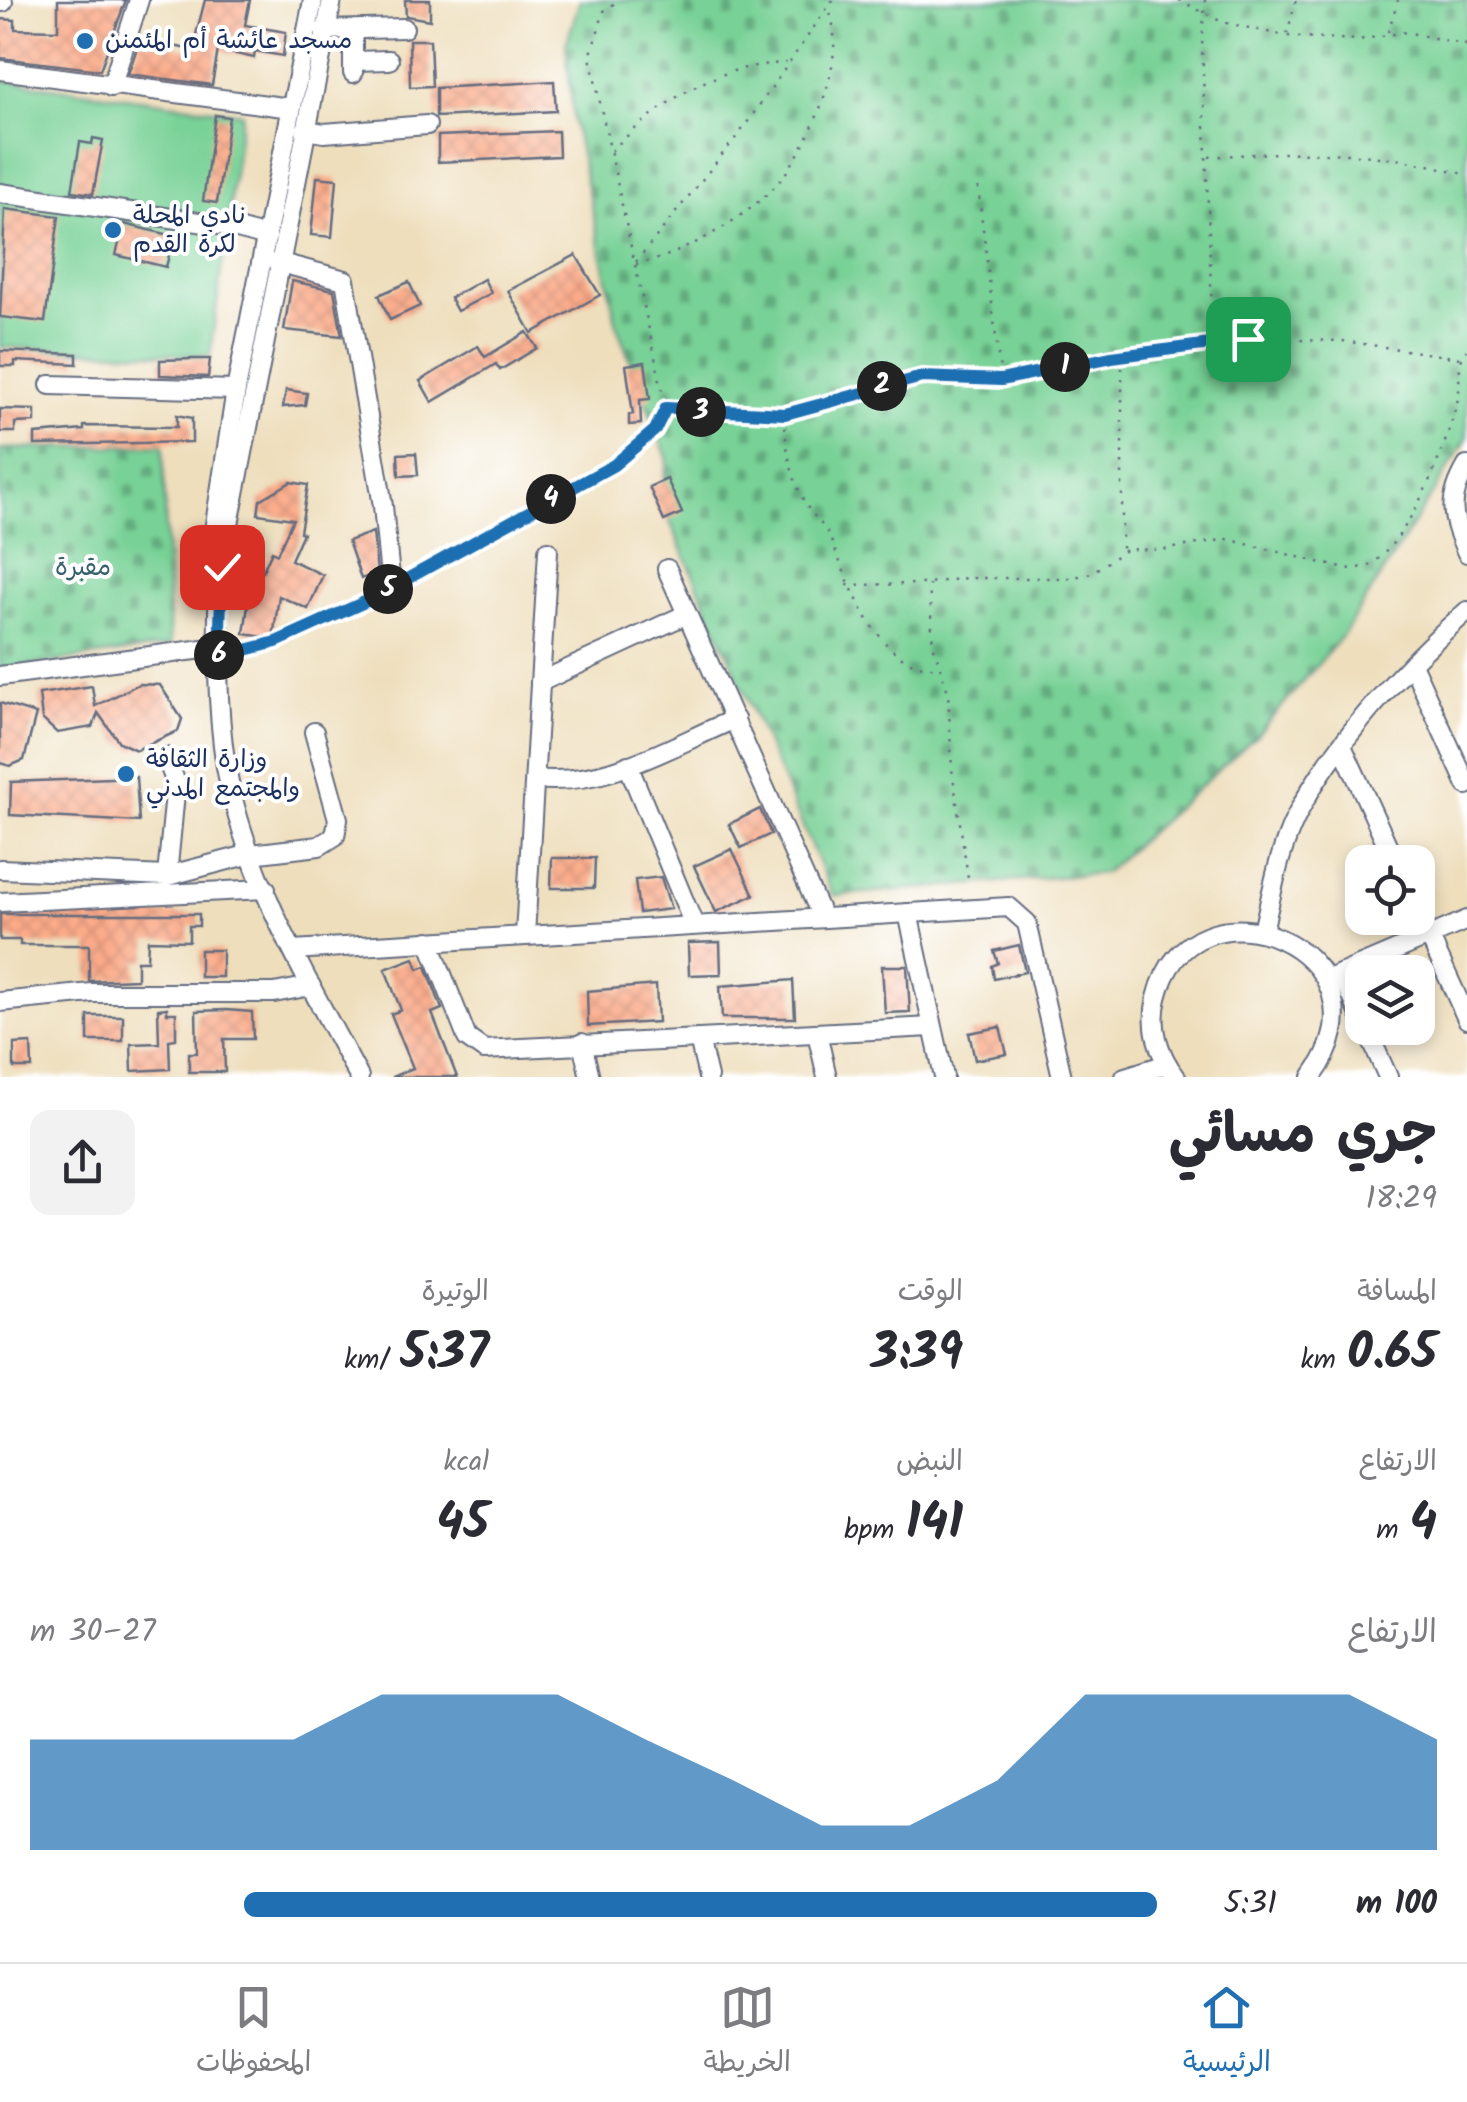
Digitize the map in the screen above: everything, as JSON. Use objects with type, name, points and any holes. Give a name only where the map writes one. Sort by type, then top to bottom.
[{"type":"street","points":[[110,87],[140,0]]},
{"type":"street","points":[[219,575],[210,570],[210,556],[236,390],[313,0]]},
{"type":"street","points":[[332,0],[277,262],[219,575],[218,652],[227,769],[251,854],[293,950],[358,1077]]},
{"type":"street","points":[[324,30],[404,28]]},
{"type":"street","points":[[353,30],[354,67],[390,60]]},
{"type":"street","points":[[0,70],[291,108]]},
{"type":"street","points":[[305,130],[324,133],[427,125]]},
{"type":"street","points":[[0,193],[226,226],[267,237]]},
{"type":"street","points":[[277,262],[345,280],[383,506],[392,587]]},
{"type":"street","points":[[50,385],[236,390]]},
{"type":"street","points":[[1467,466],[1452,492],[1450,508],[1467,553]]},
{"type":"street","points":[[526,935],[548,551]]},
{"type":"street","points":[[667,569],[822,917]]},
{"type":"street","points":[[1262,930],[1296,818],[1343,748],[1412,664],[1467,611]]},
{"type":"street","points":[[540,682],[687,614]]},
{"type":"street","points":[[543,640],[560,657],[583,659]]},
{"type":"street","points":[[0,676],[218,652]]},
{"type":"street","points":[[1412,664],[1467,786]]},
{"type":"street","points":[[535,778],[589,780],[734,719]]},
{"type":"street","points":[[0,869],[167,876],[251,854],[320,846],[336,836],[338,819],[314,732]]},
{"type":"street","points":[[1343,748],[1387,845]]},
{"type":"street","points":[[166,757],[176,783],[167,876]]},
{"type":"street","points":[[628,765],[694,925]]},
{"type":"street","points":[[0,902],[266,889]]},
{"type":"street","points":[[293,950],[1004,906],[1022,915],[1062,1077]]},
{"type":"street","points":[[908,913],[944,1077]]},
{"type":"street","points":[[1334,977],[1467,920]]},
{"type":"street","points":[[1125,1077],[1171,1070],[1154,1018],[1166,973],[1187,949],[1215,933],[1262,930],[1300,948],[1334,977],[1345,994]]},
{"type":"street","points":[[1429,936],[1467,1019]]},
{"type":"street","points":[[429,941],[467,1038],[476,1047],[493,1051],[582,1043],[932,1027]]},
{"type":"street","points":[[1312,1077],[1333,1031],[1334,977]]},
{"type":"street","points":[[0,1002],[92,993],[274,993],[311,986]]},
{"type":"street","points":[[817,1033],[827,1077]]},
{"type":"street","points":[[699,1039],[708,1077]]},
{"type":"street","points":[[582,1043],[590,1077]]},
{"type":"street","points":[[1374,1045],[1388,1077]]},
{"type":"path","points":[[218,652],[276,642],[392,587],[614,465],[655,430],[666,408],[664,382],[590,56],[604,11],[619,0]]},
{"type":"path","points":[[635,264],[742,130],[834,0]]},
{"type":"path","points":[[1179,0],[1204,14],[1286,36],[1358,40],[1388,33],[1417,34],[1467,45]]},
{"type":"path","points":[[1205,0],[1213,342]]},
{"type":"path","points":[[1286,36],[1296,0]]},
{"type":"path","points":[[1388,33],[1398,0]]},
{"type":"path","points":[[635,264],[683,249],[762,199],[777,184],[802,143],[835,60],[837,30],[828,8]]},
{"type":"path","points":[[610,152],[654,109],[690,87],[748,67],[789,63]]},
{"type":"path","points":[[1207,157],[1337,151],[1399,158],[1467,175]]},
{"type":"path","points":[[978,187],[1001,380]]},
{"type":"path","points":[[666,408],[785,414],[922,377],[1001,380],[1213,342],[1342,341],[1460,358]]},
{"type":"path","points":[[847,585],[966,578],[1071,578],[1099,569],[1122,550],[1239,540],[1346,569],[1368,567],[1398,534],[1429,482],[1458,400],[1460,358],[1467,350]]},
{"type":"path","points":[[1122,356],[1122,550]]},
{"type":"path","points":[[785,414],[787,446],[803,499],[829,536],[847,585],[874,628],[908,660],[922,667],[941,667]]},
{"type":"path","points":[[929,583],[932,635],[948,692],[952,768],[969,884]]},
{"type":"green space","points":[[580,0],[1467,0],[1467,439],[1343,635],[1257,735],[1104,873],[833,896],[660,498],[668,460],[617,326],[574,125],[566,45]]},
{"type":"green space","name":"نادي المحلة لكرة القدم","points":[[0,80],[242,113],[210,356],[0,347]]},
{"type":"green space","name":"مقبرة","points":[[163,445],[170,646],[0,669],[0,449]]},
{"type":"building","points":[[58,0],[126,0],[100,70],[0,58],[0,19],[15,20],[15,29],[58,30]]},
{"type":"building","points":[[205,0],[250,0],[245,25],[286,32],[283,56],[255,51],[254,58],[218,50],[212,85],[128,74],[140,39],[192,50]]},
{"type":"building","points":[[405,0],[430,0],[430,20],[406,16]]},
{"type":"building","points":[[409,40],[430,40],[432,86],[410,87]]},
{"type":"building","points":[[554,81],[556,111],[436,117],[436,88]]},
{"type":"building","points":[[215,115],[229,117],[217,203],[203,201]]},
{"type":"building","points":[[558,131],[559,156],[438,162],[438,136]]},
{"type":"building","points":[[93,138],[103,140],[93,194],[72,191],[80,142],[92,144]]},
{"type":"building","points":[[317,177],[337,179],[332,237],[311,235]]},
{"type":"building","points":[[5,209],[59,216],[45,322],[0,317]]},
{"type":"building","points":[[124,224],[174,236],[166,267],[116,255]]},
{"type":"building","points":[[576,255],[600,295],[532,333],[508,291]]},
{"type":"building","points":[[484,279],[491,293],[457,311],[450,298]]},
{"type":"building","points":[[292,281],[334,290],[342,336],[284,330]]},
{"type":"building","points":[[409,282],[420,306],[390,320],[379,295]]},
{"type":"building","points":[[527,332],[537,348],[500,370],[496,364],[432,402],[420,381],[478,346],[485,357]]},
{"type":"building","points":[[0,351],[77,354],[77,364],[15,361],[15,366],[0,366]]},
{"type":"building","points":[[210,359],[208,377],[160,375],[160,360]]},
{"type":"building","points":[[645,362],[650,399],[640,400],[641,424],[629,425],[629,415],[633,414],[626,365]]},
{"type":"building","points":[[286,390],[307,393],[305,405],[283,407]]},
{"type":"building","points":[[0,409],[35,410],[35,422],[15,423],[15,432],[0,432]]},
{"type":"building","points":[[177,415],[192,418],[192,442],[35,445],[35,434],[84,430],[84,426],[177,427]]},
{"type":"building","points":[[416,453],[418,475],[399,476],[398,454]]},
{"type":"building","points":[[667,479],[682,513],[664,521],[649,487]]},
{"type":"building","points":[[291,482],[308,485],[300,532],[303,533],[291,560],[323,575],[308,609],[279,596],[273,638],[244,634],[250,590],[254,590],[272,551],[277,554],[293,519],[258,514],[260,500]]},
{"type":"building","points":[[373,532],[377,573],[361,579],[348,541]]},
{"type":"building","points":[[139,684],[160,685],[182,719],[178,731],[136,750],[119,742],[98,713],[93,727],[57,733],[42,719],[39,694],[92,686],[95,706]]},
{"type":"building","points":[[0,703],[36,714],[24,760],[10,766],[0,763]]},
{"type":"building","points":[[136,777],[139,822],[10,815],[11,782]]},
{"type":"building","points":[[760,809],[771,834],[741,848],[729,824]]},
{"type":"building","points":[[732,849],[754,895],[716,912],[694,866]]},
{"type":"building","points":[[552,858],[595,858],[594,888],[551,888]]},
{"type":"building","points":[[661,877],[671,909],[639,913],[635,880]]},
{"type":"building","points":[[0,914],[199,914],[199,926],[189,926],[189,941],[148,940],[147,961],[137,961],[137,979],[89,981],[89,945],[20,945],[20,940],[0,940]]},
{"type":"building","points":[[720,942],[721,974],[689,975],[688,943]]},
{"type":"building","points":[[1019,945],[1025,972],[994,979],[992,966],[998,963],[994,951]]},
{"type":"building","points":[[200,950],[222,950],[222,977],[200,977]]},
{"type":"building","points":[[414,958],[418,969],[426,966],[442,1009],[432,1013],[457,1077],[392,1077],[413,1068],[391,1014],[401,1010],[385,969]]},
{"type":"building","points":[[882,966],[907,966],[910,1012],[885,1013]]},
{"type":"building","points":[[793,980],[795,1018],[722,1018],[720,986]]},
{"type":"building","points":[[656,985],[658,1022],[588,1026],[587,991]]},
{"type":"building","points":[[167,1008],[167,1013],[176,1013],[176,1039],[169,1040],[170,1069],[132,1071],[131,1044],[159,1043],[158,1009]]},
{"type":"building","points":[[196,1011],[252,1012],[253,1039],[224,1039],[225,1072],[189,1072],[189,1053],[197,1053]]},
{"type":"building","points":[[88,1016],[123,1016],[123,1041],[88,1041]]},
{"type":"building","points":[[1000,1027],[1007,1054],[975,1060],[969,1033]]},
{"type":"building","points":[[31,1043],[32,1068],[14,1068],[14,1044]]},
{"type":"place","name":"مسجد عائشة أم المئمنن","points":[[85,41]]},
{"type":"place","name":"نادي المحلة لكرة القدم","points":[[113,230]]},
{"type":"place","name":"وزارة الثقافة والمجتمع المدني","points":[[126,774]]},
{"type":"route","points":[[222,567],[218,589],[219,657],[276,642],[367,601],[614,465],[642,445],[666,408],[731,415],[785,414],[922,377],[989,382],[1112,357],[1248,339]]}]
